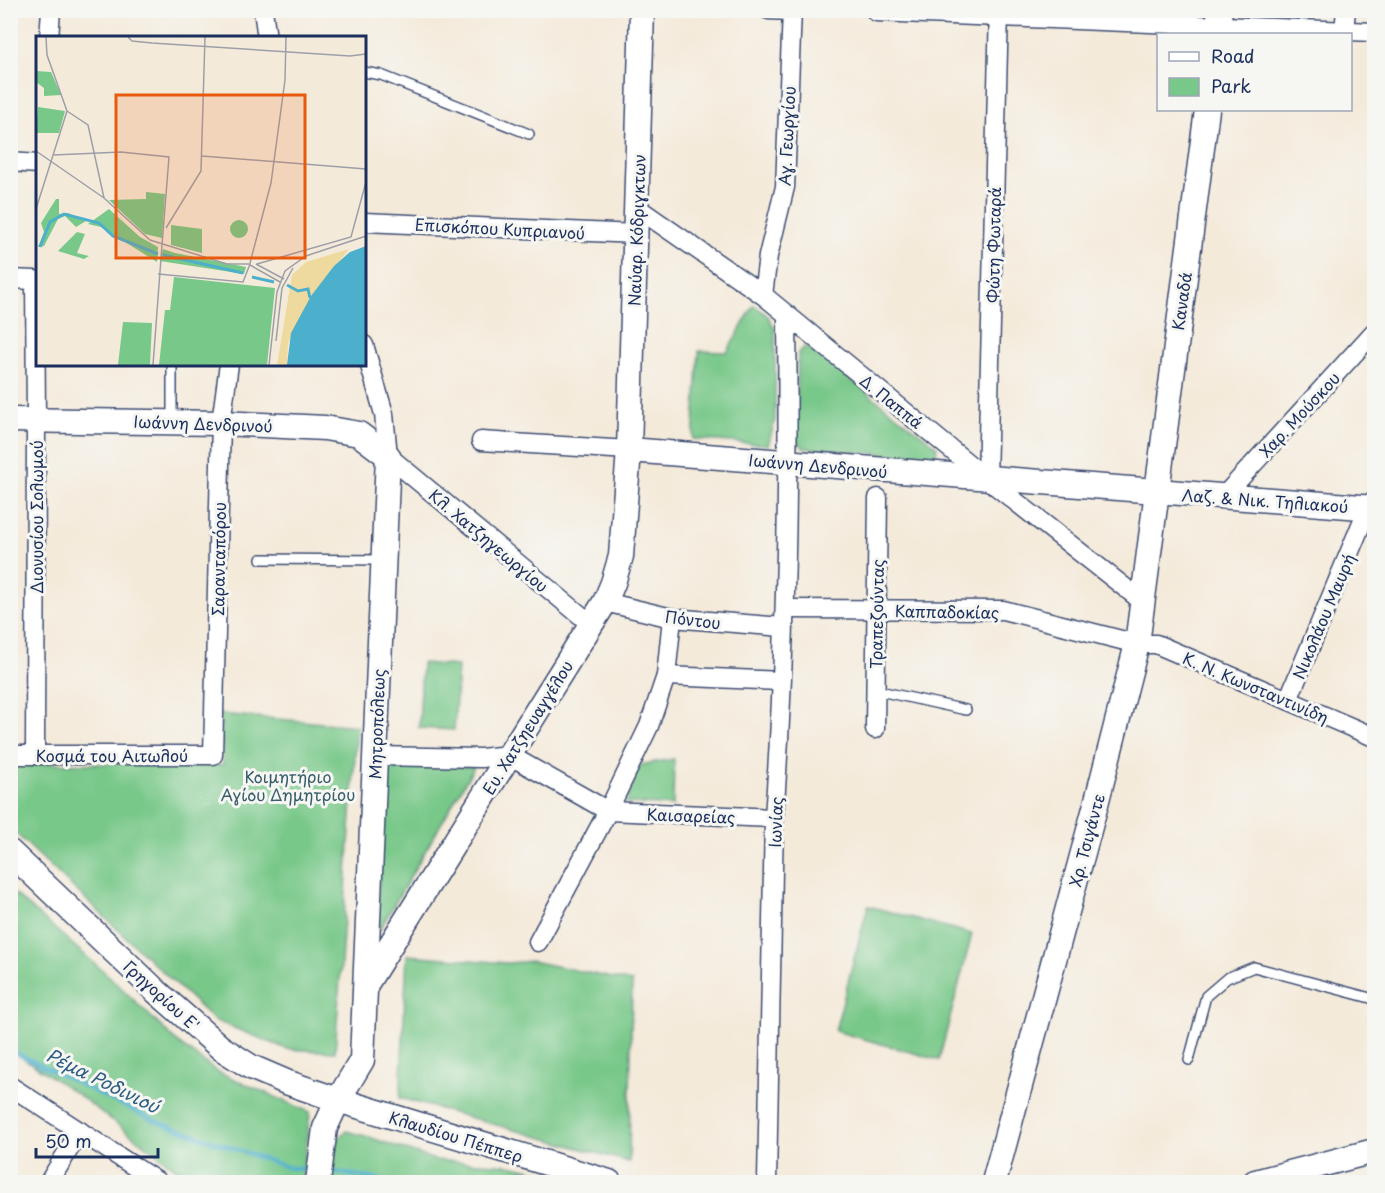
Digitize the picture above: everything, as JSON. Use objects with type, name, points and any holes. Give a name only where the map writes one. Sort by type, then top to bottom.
[{"type":"street","points":[[50,36],[51,10]]},
{"type":"street","points":[[263,10],[267,36]]},
{"type":"street","name":"Ναύαρ. Κόδριγκτων","points":[[629,450],[642,10]]},
{"type":"street","points":[[768,10],[792,11]]},
{"type":"street","points":[[1344,31],[1346,10]]},
{"type":"street","name":"Αγ. Γεωργίου","points":[[763,295],[768,256],[784,187],[792,11]]},
{"type":"street","points":[[876,12],[999,14],[1218,24],[1344,31],[1371,35]]},
{"type":"street","name":"Φώτη Φωταρά","points":[[987,479],[999,14]]},
{"type":"street","name":"Καναδά","points":[[1155,492],[1207,111]]},
{"type":"street","points":[[10,162],[36,164]]},
{"type":"street","name":"Δ. Παππά","points":[[636,207],[763,295],[987,479],[1142,602]]},
{"type":"street","name":"Επισκόπου Κυπριανού","points":[[366,222],[636,234]]},
{"type":"street","name":"Διονυσίου Σολωμού","points":[[10,279],[35,280],[34,755]]},
{"type":"street","name":"Ιωνίας","points":[[767,1182],[774,818],[783,627],[787,315]]},
{"type":"street","name":"Χαρ. Μούσκου","points":[[1223,497],[1374,332]]},
{"type":"street","name":"Μητροπόλεως","points":[[318,1182],[325,1128],[338,1100],[362,1060],[367,983],[388,456],[384,414],[366,352]]},
{"type":"street","name":"Σαρανταπόρου","points":[[213,755],[221,423],[229,366]]},
{"type":"street","name":"Ιωάννη Δενδρινού","points":[[10,420],[221,423],[325,428],[358,434],[388,456]]},
{"type":"street","name":"Ιωάννη Δενδρινού","points":[[481,441],[629,450],[1155,492]]},
{"type":"street","name":"Ευ. Χατζηευαγγέλου","points":[[367,983],[604,602],[613,583],[621,556],[629,450]]},
{"type":"street","name":"Κλ. Χατζηγεωργίου","points":[[388,456],[591,624]]},
{"type":"street","name":"Λαζ. & Νικ. Τηλιακού","points":[[1155,492],[1372,505]]},
{"type":"street","name":"Χρ. Τσιγάντε","points":[[994,1182],[1137,644],[1155,492]]},
{"type":"street","name":"Τραπεζούντας","points":[[875,729],[878,498]]},
{"type":"street","name":"Νικολάου Μαυρή","points":[[1288,700],[1372,505]]},
{"type":"street","name":"Πόντου","points":[[604,602],[672,618],[783,627]]},
{"type":"street","name":"Καππαδοκίας","points":[[789,609],[1004,610],[1137,644]]},
{"type":"street","points":[[538,942],[608,811],[649,726],[666,676],[672,618]]},
{"type":"street","name":"Κ. Ν. Κωνσταντινίδη","points":[[1137,644],[1156,644],[1374,737]]},
{"type":"street","points":[[666,676],[781,681]]},
{"type":"street","name":"Κοσμά του Αιτωλού","points":[[10,755],[213,755]]},
{"type":"street","points":[[375,756],[481,758],[509,755]]},
{"type":"street","name":"Καισαρείας","points":[[509,755],[608,811],[774,818]]},
{"type":"street","name":"Γρηγορίου Ε'","points":[[10,852],[157,992],[221,1048],[251,1067],[338,1100]]},
{"type":"street","points":[[10,1086],[158,1182]]},
{"type":"street","name":"Κλαυδίου Πέππερ","points":[[338,1100],[609,1182]]},
{"type":"street","points":[[49,1182],[80,1131]]},
{"type":"street","points":[[1255,1182],[1374,1151]]},
{"type":"lane","points":[[366,72],[381,75],[529,134]]},
{"type":"lane","points":[[172,366],[172,422]]},
{"type":"lane","points":[[261,559],[383,560]]},
{"type":"lane","points":[[876,690],[966,710]]},
{"type":"lane","points":[[1189,1060],[1206,996],[1227,978],[1254,967],[1374,999]]},
{"type":"green space","points":[[754,305],[768,316],[775,329],[775,421],[768,445],[693,439],[699,351],[727,352]]},
{"type":"green space","points":[[806,346],[937,446],[936,458],[804,448],[796,440],[798,353]]},
{"type":"green space","points":[[422,663],[458,666],[454,730],[419,728]]},
{"type":"green space","name":"Κοιμητήριο Αγίου Δημητρίου","points":[[220,714],[357,726],[335,1052],[287,1049],[214,1020],[11,829],[10,763],[223,765]]},
{"type":"green space","points":[[674,759],[673,806],[626,803],[640,765]]},
{"type":"green space","points":[[385,762],[474,767],[380,929],[376,930]]},
{"type":"green space","points":[[10,890],[109,976],[178,1043],[218,1072],[310,1112],[302,1182],[194,1182],[77,1094],[11,1050]]},
{"type":"green space","points":[[868,906],[972,934],[939,1060],[835,1031]]},
{"type":"green space","points":[[407,955],[507,963],[532,961],[632,982],[629,1162],[400,1098]]},
{"type":"green space","points":[[346,1131],[435,1160],[510,1165],[580,1182],[329,1182],[334,1142]]},
{"type":"waterway","name":"Ρέμα Ροδινιού","points":[[10,1050],[155,1121],[290,1168],[313,1169]]},
{"type":"waterway","name":"Ρέμα Ροδινιού","points":[[328,1171],[394,1182]]}]
